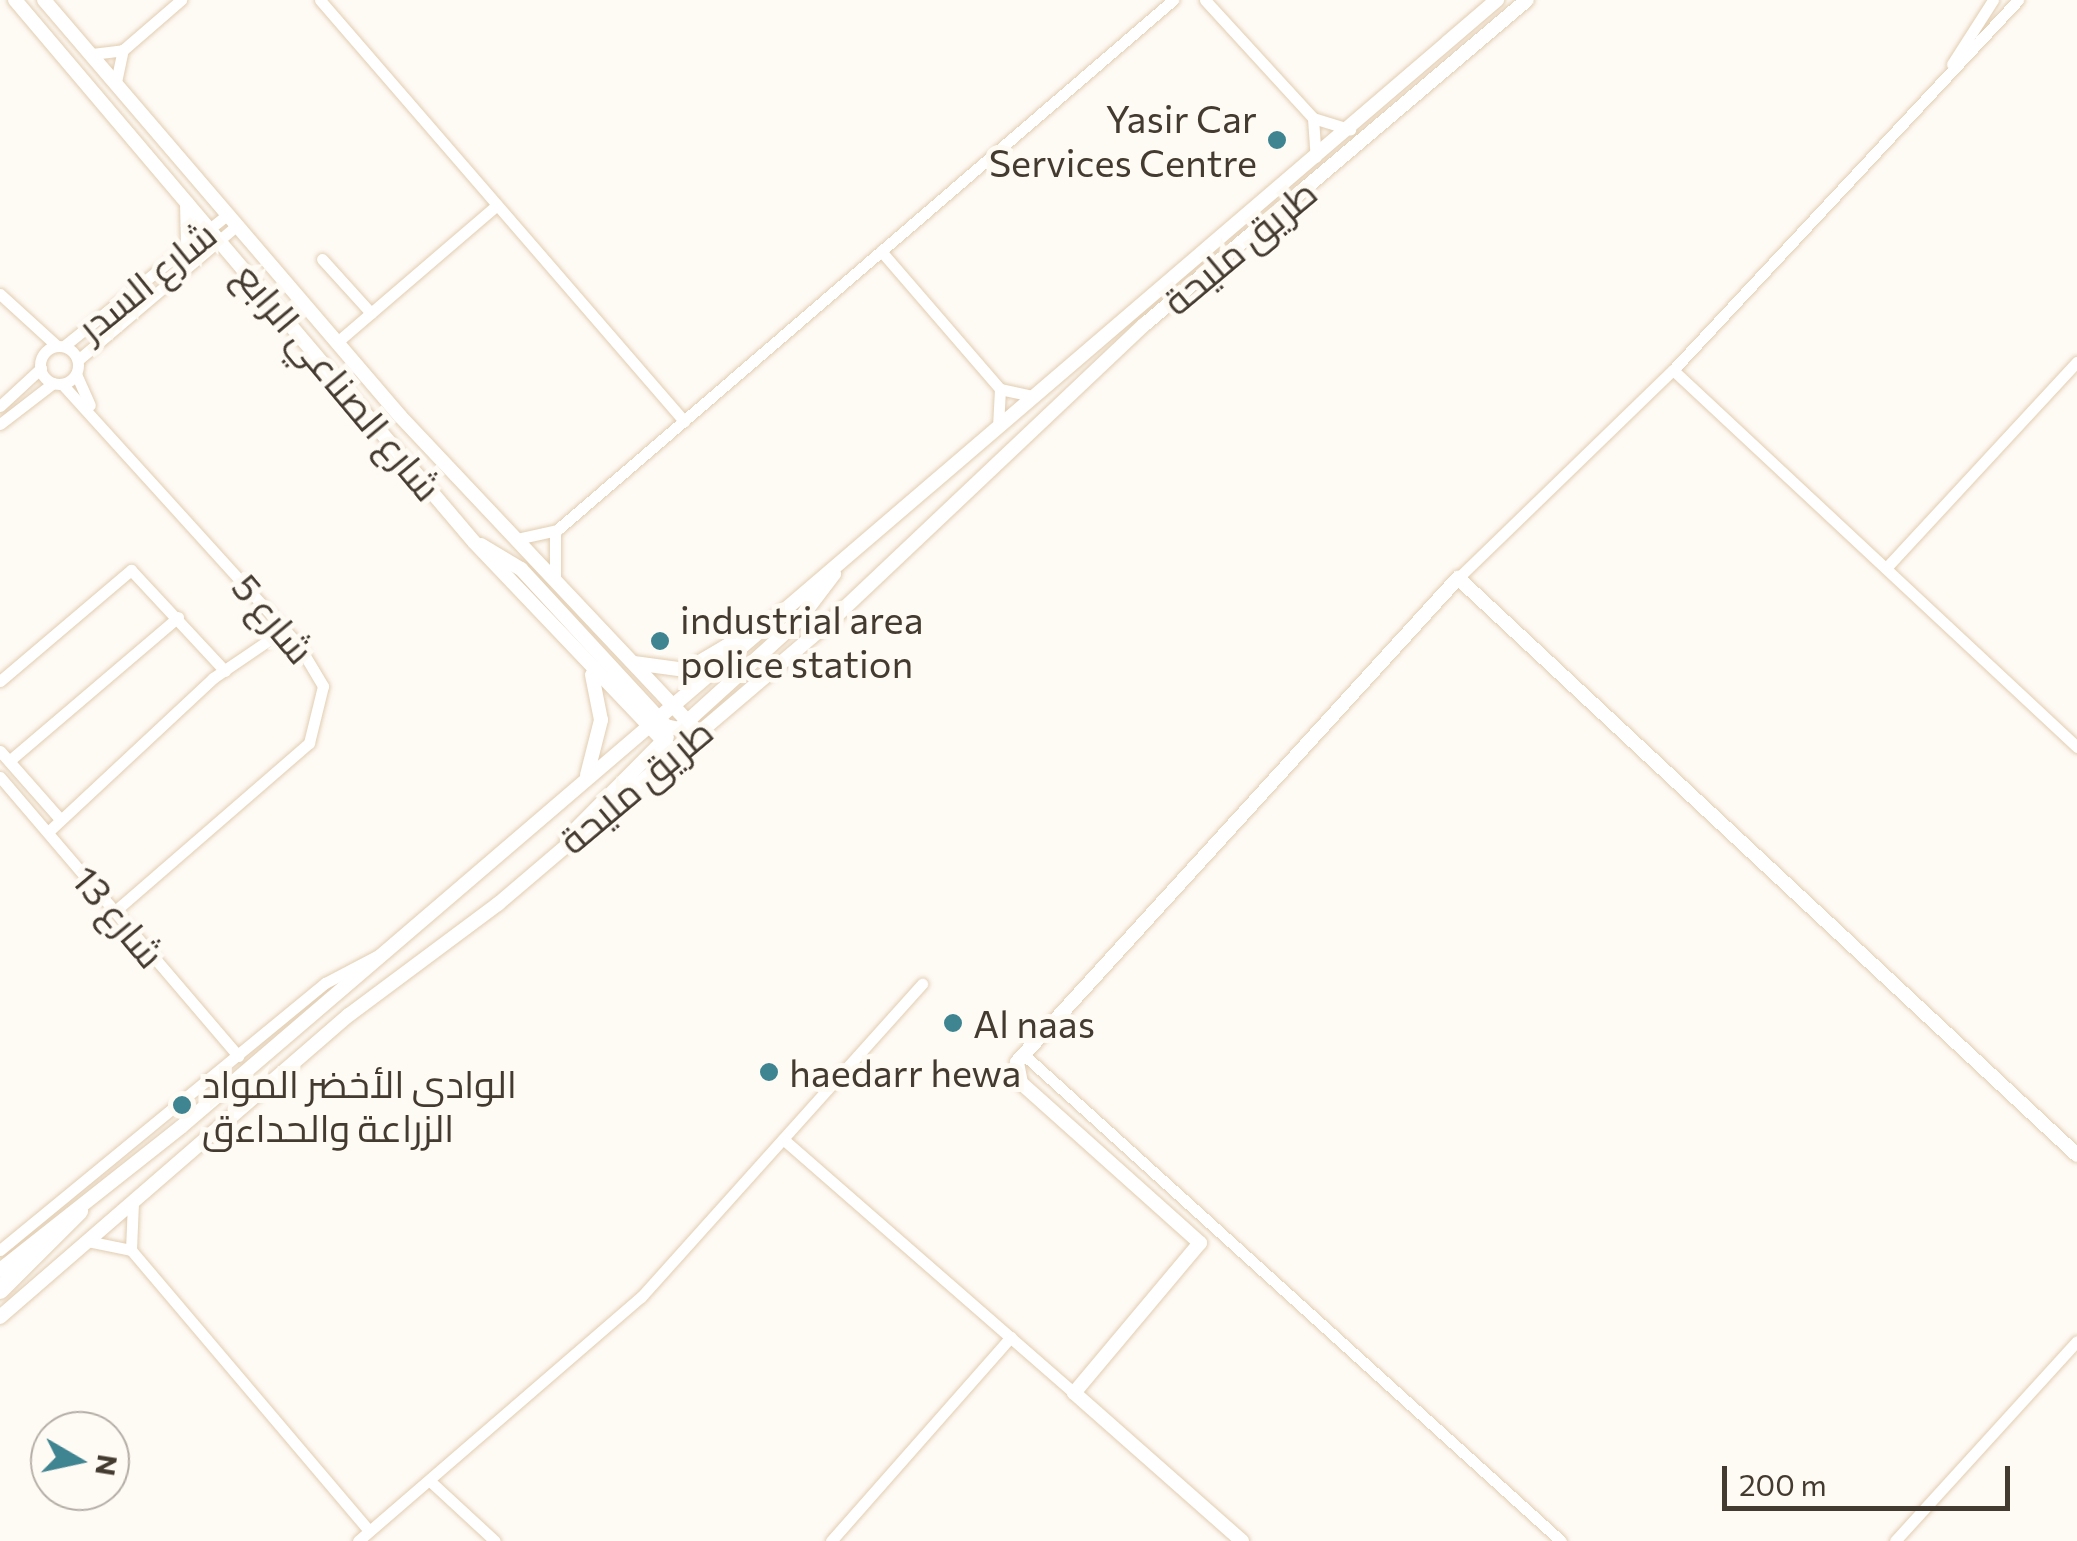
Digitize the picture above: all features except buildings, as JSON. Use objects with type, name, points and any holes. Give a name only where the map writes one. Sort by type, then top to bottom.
[{"type":"highway","points":[[0,1290],[79,1211]]},
{"type":"main road","name":"شارع الصناعي الرابع","points":[[15,0],[474,542],[588,665],[673,733]]},
{"type":"main road","name":"شارع الصناعي الرابع","points":[[44,0],[336,343],[672,707]]},
{"type":"main road","name":"طريق مليحة","points":[[0,1316],[349,1015],[563,846],[673,733],[672,707],[1497,0]]},
{"type":"main road","name":"طريق مليحة","points":[[0,1270],[79,1211],[582,783],[673,733],[854,601],[946,503],[1144,325],[1527,0]]},
{"type":"main road","points":[[185,198],[188,244]]},
{"type":"main road","points":[[474,542],[521,570],[673,733],[810,610],[840,564]]},
{"type":"main road","points":[[1242,1541],[1074,1393],[1200,1243],[1021,1082],[1022,1053],[1458,578],[2077,1155]]},
{"type":"main road","points":[[630,662],[686,670],[761,630]]},
{"type":"main road","points":[[582,783],[601,720],[588,665]]},
{"type":"street","points":[[116,82],[124,50],[180,0]]},
{"type":"street","points":[[320,0],[684,422]]},
{"type":"street","points":[[517,539],[558,530],[1173,0]]},
{"type":"street","points":[[1206,0],[1313,118],[1350,129]]},
{"type":"street","points":[[1948,72],[1993,0]]},
{"type":"street","points":[[1458,578],[1673,370],[2018,0]]},
{"type":"street","points":[[92,54],[124,50]]},
{"type":"street","points":[[1313,118],[1316,158]]},
{"type":"street","points":[[336,343],[497,205]]},
{"type":"street","name":"شارع السدر","points":[[78,360],[233,219]]},
{"type":"street","name":"شارع السدر","points":[[0,406],[61,346],[188,244],[215,233]]},
{"type":"street","points":[[882,251],[1000,389],[1034,396]]},
{"type":"street","points":[[322,259],[370,313]]},
{"type":"street","points":[[0,294],[26,323],[78,360],[76,374]]},
{"type":"street","points":[[26,323],[41,364]]},
{"type":"street","points":[[1886,568],[2077,362]]},
{"type":"street","name":"شارع 5","points":[[41,364],[57,383],[90,404]]},
{"type":"street","points":[[1673,370],[2077,747]]},
{"type":"street","name":"شارع السدر","points":[[0,424],[76,374]]},
{"type":"street","name":"شارع 5","points":[[76,374],[90,404],[285,629],[320,675],[316,733],[115,911]]},
{"type":"street","points":[[998,427],[1000,389]]},
{"type":"street","points":[[556,581],[549,555],[558,530]]},
{"type":"street","points":[[0,681],[126,570],[178,618],[224,672]]},
{"type":"street","points":[[60,819],[4,756],[178,618]]},
{"type":"street","points":[[48,832],[224,672],[285,629]]},
{"type":"street","name":"شارع 13","points":[[0,777],[238,1056]]},
{"type":"street","points":[[0,1250],[335,976],[384,952]]},
{"type":"street","points":[[358,1541],[641,1297],[922,984]]},
{"type":"street","points":[[1022,1053],[1561,1541]]},
{"type":"street","points":[[783,1139],[1074,1393]]},
{"type":"street","points":[[131,1250],[133,1203]]},
{"type":"street","points":[[88,1242],[131,1250],[370,1532]]},
{"type":"street","points":[[831,1541],[1010,1338]]},
{"type":"street","points":[[1895,1541],[2077,1341]]},
{"type":"street","points":[[430,1481],[495,1541]]},
{"type":"place","name":"Yasir Car Services Centre","points":[[1277,140]]},
{"type":"place","name":"industrial area police station","points":[[660,641]]},
{"type":"place","name":"Al naas","points":[[953,1023]]},
{"type":"place","name":"haedarr hewa","points":[[769,1072]]},
{"type":"place","name":"الوادى الأخضر المواد الزراعة والحداءق","points":[[182,1105]]}]
